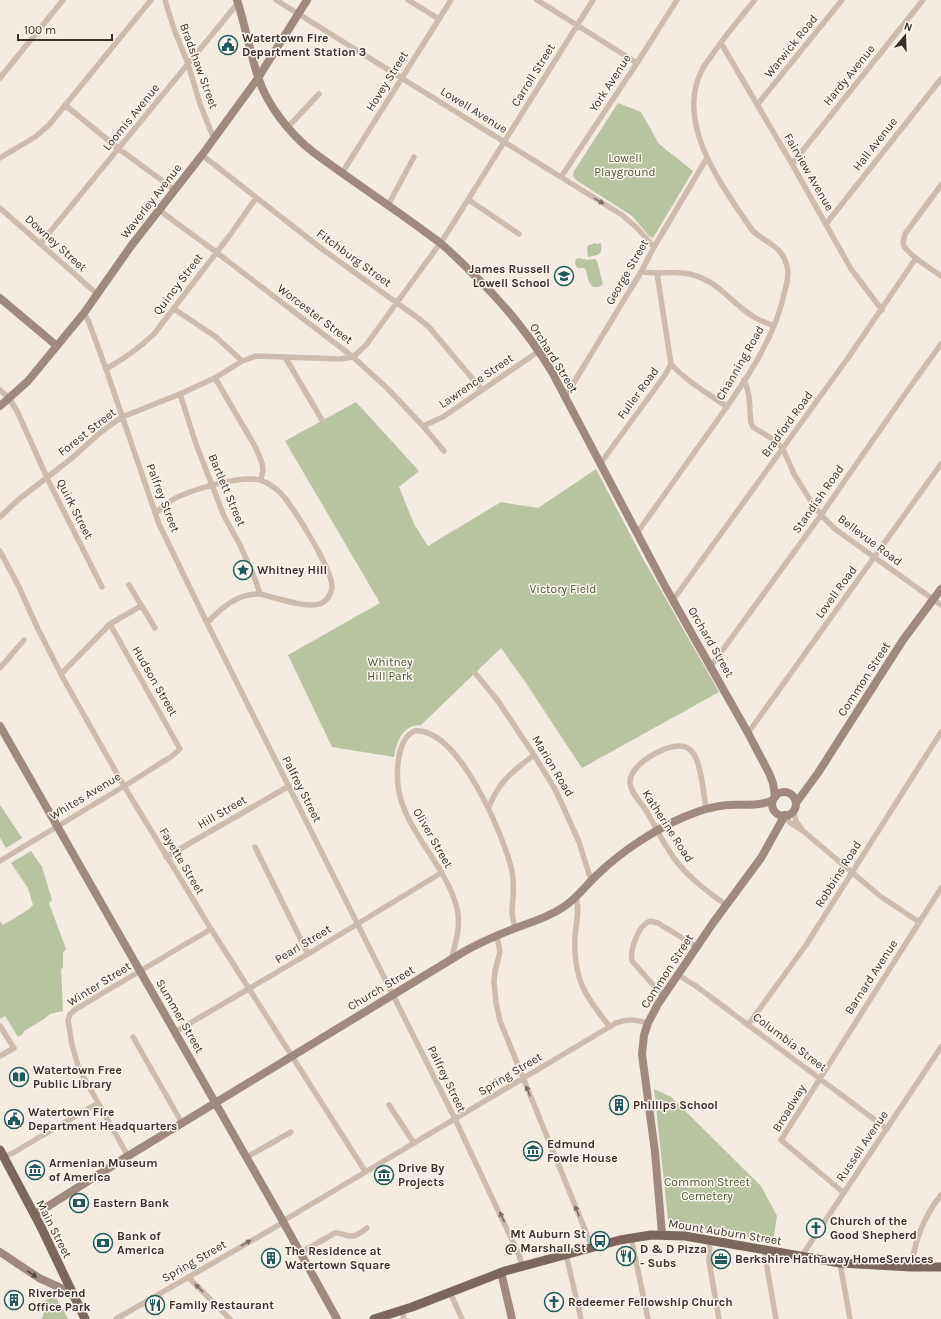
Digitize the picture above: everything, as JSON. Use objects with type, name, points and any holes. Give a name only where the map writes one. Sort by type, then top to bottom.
[{"type":"main road","name":"Main Street","points":[[1,1155],[34,1215],[84,1317]]},
{"type":"main road","name":"Mount Auburn Street","points":[[374,1319],[403,1315],[450,1292],[501,1272],[631,1237],[662,1234],[710,1240],[840,1263],[910,1267],[941,1267]]},
{"type":"street","points":[[0,78],[63,0]]},
{"type":"street","points":[[0,158],[35,137],[49,125],[151,0]]},
{"type":"street","name":"Bradshaw Street","points":[[165,0],[174,29],[188,64],[200,104],[214,139]]},
{"type":"street","name":"Lowell Avenue","points":[[276,0],[622,215],[637,228],[654,247]]},
{"type":"street","name":"Waverley Avenue","points":[[0,406],[28,381],[84,313],[258,78],[307,0]]},
{"type":"street","points":[[408,0],[439,19]]},
{"type":"street","name":"Hovey Street","points":[[342,173],[450,0]]},
{"type":"street","points":[[537,0],[637,63]]},
{"type":"street","name":"Carroll Street","points":[[353,357],[366,346],[398,303],[469,200],[593,0]]},
{"type":"street","name":"York Avenue","points":[[564,179],[676,0]]},
{"type":"street","name":"Channing Road","points":[[637,533],[727,407],[765,347],[784,298],[787,282],[787,267],[782,255],[774,245],[758,236],[752,230],[722,184],[708,158],[698,134],[694,118],[693,100],[695,87],[702,70],[755,0]]},
{"type":"street","name":"Warwick Road","points":[[757,105],[842,0]]},
{"type":"street","name":"Hardy Avenue","points":[[792,164],[922,0]]},
{"type":"street","name":"Loomis Avenue","points":[[40,244],[238,2]]},
{"type":"street","name":"Orchard Street","points":[[238,2],[258,78],[287,128],[302,143],[440,243],[474,274],[503,305],[539,351],[673,600],[770,773],[787,793]]},
{"type":"street","name":"Fairview Avenue","points":[[721,43],[792,164],[851,269],[882,310]]},
{"type":"street","name":"Hall Avenue","points":[[826,224],[941,79]]},
{"type":"street","points":[[287,128],[319,94]]},
{"type":"street","points":[[65,105],[119,149],[175,190]]},
{"type":"street","name":"Fitchburg Street","points":[[202,155],[328,253],[398,303],[429,328],[482,390]]},
{"type":"street","points":[[388,205],[414,157]]},
{"type":"street","name":"George Street","points":[[565,397],[708,158]]},
{"type":"street","points":[[941,186],[905,234],[903,241],[905,248],[941,276]]},
{"type":"street","name":"Quincy Street","points":[[106,369],[140,348],[154,334],[230,235],[256,198]]},
{"type":"street","points":[[469,200],[519,234]]},
{"type":"street","name":"Downey Street","points":[[0,208],[97,294]]},
{"type":"street","name":"Worcester Street","points":[[159,210],[353,357],[387,388],[423,426],[444,451]]},
{"type":"street","name":"Bradford Road","points":[[673,600],[882,310],[916,258]]},
{"type":"street","points":[[641,272],[657,274],[682,273],[696,276],[719,287],[754,317],[774,326]]},
{"type":"street","name":"Fuller Road","points":[[600,464],[665,375],[671,364],[657,274]]},
{"type":"street","points":[[0,298],[57,346]]},
{"type":"street","points":[[174,309],[216,337],[242,361]]},
{"type":"street","name":"Palfrey Street","points":[[84,313],[106,369],[155,513],[206,623],[455,1119],[519,1254],[522,1266]]},
{"type":"street","name":"Standish Road","points":[[711,666],[941,344]]},
{"type":"street","name":"Lawrence Street","points":[[423,426],[443,417],[539,351]]},
{"type":"street","name":"Forest Street","points":[[0,517],[18,500],[72,458],[101,432],[122,417],[180,394],[215,378],[242,361],[256,356],[327,360],[353,357]]},
{"type":"street","points":[[285,357],[322,420]]},
{"type":"street","points":[[671,364],[680,374],[727,407]]},
{"type":"street","points":[[215,378],[256,448],[262,462],[263,470],[261,480]]},
{"type":"street","name":"Bellevue Road","points":[[744,380],[750,396],[751,423],[753,427],[776,441],[783,449],[794,474],[820,515],[835,529],[941,605]]},
{"type":"street","name":"Quirk Street","points":[[0,390],[9,398],[17,411],[47,478],[102,587]]},
{"type":"street","name":"Bartlett Street","points":[[180,394],[224,516],[240,545],[260,594]]},
{"type":"street","name":"Lovell Road","points":[[748,733],[941,464]]},
{"type":"street","points":[[155,513],[172,500],[212,485],[236,479],[261,480],[275,488],[284,496],[328,569],[332,588],[331,593],[322,603],[314,605],[297,603],[260,594],[252,594],[240,597],[218,611],[206,623]]},
{"type":"street","name":"Fayette Street","points":[[0,551],[61,674],[124,786],[211,930],[365,1171]]},
{"type":"street","points":[[129,585],[155,628]]},
{"type":"street","name":"Common Street","points":[[794,807],[903,640],[941,589]]},
{"type":"street","points":[[61,674],[110,624],[141,606]]},
{"type":"street","name":"Hudson Street","points":[[110,624],[180,749]]},
{"type":"street","points":[[0,668],[24,640]]},
{"type":"street","name":"Marion Road","points":[[476,674],[498,702],[534,755],[561,800],[579,842],[591,880]]},
{"type":"street","name":"Summer Street","points":[[0,726],[247,1157],[337,1319]]},
{"type":"street","name":"Oliver Street","points":[[451,959],[457,932],[458,915],[454,898],[428,851],[409,822],[404,812],[398,791],[397,771],[400,751],[405,739],[414,731],[422,731],[432,735],[445,745],[465,769],[489,807]]},
{"type":"street","name":"Robbins Road","points":[[748,1025],[799,955],[941,732]]},
{"type":"street","name":"Katherine Road","points":[[706,809],[698,764],[693,753],[686,748],[682,746],[667,748],[640,764],[632,772],[630,782],[633,792],[647,811],[657,831],[674,858],[689,876],[726,905]]},
{"type":"street","name":"Whites Avenue","points":[[0,861],[124,786],[172,756],[180,749]]},
{"type":"street","points":[[515,929],[512,911],[514,892],[512,872],[506,850],[489,807],[495,792],[505,778],[534,755]]},
{"type":"street","name":"Orchard Street","points":[[770,773],[774,788],[774,799]]},
{"type":"street","points":[[786,815],[775,811],[773,806],[774,799],[779,793],[787,793],[810,784]]},
{"type":"street","name":"Hill Street","points":[[166,857],[289,786]]},
{"type":"street","points":[[787,793],[793,796],[796,821],[803,831]]},
{"type":"street","name":"Church Street","points":[[34,1215],[451,959],[472,947],[551,914],[565,906],[576,897],[591,880],[622,854],[657,831],[684,816],[706,809],[766,803],[774,799]]},
{"type":"street","name":"Church Street","points":[[746,805],[775,811]]},
{"type":"street","points":[[786,815],[794,807]]},
{"type":"street","name":"Common Street","points":[[773,837],[776,824],[775,811]]},
{"type":"street","points":[[786,815],[789,822],[803,831],[885,899],[919,922]]},
{"type":"street","name":"Common Street","points":[[662,1234],[658,1173],[642,1054],[644,1035],[648,1023],[663,996],[726,905],[758,862],[786,815]]},
{"type":"street","points":[[255,847],[308,954]]},
{"type":"street","name":"Pearl Street","points":[[175,1032],[250,989],[441,873]]},
{"type":"street","name":"Barnard Avenue","points":[[820,1078],[941,888]]},
{"type":"street","points":[[576,897],[578,911],[575,935],[575,955],[578,974],[584,992],[610,1027]]},
{"type":"street","points":[[663,996],[632,961],[632,948],[643,924],[650,921],[658,923],[697,947]]},
{"type":"street","name":"Winter Street","points":[[128,1156],[79,1070],[70,1035],[69,1016],[76,1009],[140,970],[211,930]]},
{"type":"street","points":[[497,936],[500,952],[494,982],[496,1003],[500,1021],[592,1247]]},
{"type":"street","name":"Columbia Street","points":[[678,975],[696,986],[887,1129]]},
{"type":"street","name":"Spring Street","points":[[116,1319],[610,1027],[626,1020],[638,1020],[648,1023]]},
{"type":"street","points":[[0,1026],[14,1048],[0,1056]]},
{"type":"street","points":[[133,1037],[182,1123]]},
{"type":"street","name":"Russell Avenue","points":[[801,1257],[941,1047]]},
{"type":"street","name":"Broadway","points":[[820,1078],[780,1140],[844,1193]]},
{"type":"street","points":[[1,1155],[14,1152],[98,1103]]},
{"type":"street","points":[[389,1105],[414,1143]]},
{"type":"street","points":[[247,1157],[291,1132]]},
{"type":"street","points":[[910,1267],[915,1245],[922,1225],[941,1195]]},
{"type":"street","points":[[300,1253],[336,1233],[352,1236],[357,1235],[367,1228]]},
{"type":"street","points":[[631,1237],[648,1319]]},
{"type":"street","points":[[710,1240],[709,1261],[720,1319]]},
{"type":"street","points":[[764,1250],[776,1319]]},
{"type":"street","points":[[0,1252],[39,1278],[74,1294]]},
{"type":"street","points":[[566,1254],[581,1319]]},
{"type":"street","points":[[840,1263],[850,1319]]},
{"type":"street","points":[[501,1272],[512,1319]]},
{"type":"street","points":[[188,1277],[230,1319]]},
{"type":"street","points":[[450,1292],[462,1319]]},
{"type":"green space","name":"Lowell Playground","points":[[618,103],[641,112],[659,144],[693,171],[653,238],[650,237],[632,216],[576,180],[573,176],[574,171]]},
{"type":"green space","points":[[596,243],[601,243],[601,250],[599,254],[588,257],[587,247]]},
{"type":"green space","points":[[579,258],[587,260],[595,259],[597,261],[603,284],[593,287],[589,282],[585,268],[577,268],[575,263],[576,259]]},
{"type":"green space","points":[[356,402],[419,471],[399,487],[414,524],[428,546],[501,502],[538,508],[596,469],[642,557],[719,692],[582,768],[501,648],[421,725],[409,728],[405,731],[399,740],[394,757],[332,747],[288,655],[380,603],[285,441]]},
{"type":"green space","points":[[0,805],[22,838],[6,848],[0,838]]},
{"type":"green space","points":[[31,851],[42,867],[52,900],[49,903],[66,949],[63,953],[63,968],[61,969],[63,1011],[50,1014],[24,1031],[23,1034],[18,1037],[5,1016],[0,1019],[0,921],[3,925],[33,905],[28,888],[11,863]]},
{"type":"green space","name":"Common Street Cemetery","points":[[654,1089],[671,1097],[761,1186],[777,1216],[773,1242],[674,1224],[668,1220]]},
{"type":"green space","points":[[52,1297],[57,1299],[68,1319],[42,1319],[46,1300]]},
{"type":"place","name":"Watertown Fire Department Station 3","points":[[228,45]]},
{"type":"place","name":"James Russell Lowell School","points":[[564,276]]},
{"type":"place","name":"Whitney Hill","points":[[243,570]]},
{"type":"place","name":"Watertown Free Public Library","points":[[19,1077]]},
{"type":"place","name":"Phillips School","points":[[619,1105]]},
{"type":"place","name":"Watertown Fire Department Headquarters","points":[[14,1119]]},
{"type":"place","name":"Edmund Fowle House","points":[[533,1151]]},
{"type":"place","name":"Armenian Museum of America","points":[[35,1170]]},
{"type":"place","name":"Drive By Projects","points":[[384,1175]]},
{"type":"place","name":"Eastern Bank","points":[[79,1203]]},
{"type":"place","name":"Church of the Good Shepherd","points":[[816,1228]]},
{"type":"place","name":"Mt Auburn St @ Marshall St","points":[[600,1241]]},
{"type":"place","name":"Bank of America","points":[[103,1243]]},
{"type":"place","name":"D & D Pizza - Subs","points":[[626,1256]]},
{"type":"place","name":"The Residence at Watertown Square","points":[[271,1258]]},
{"type":"place","name":"Berkshire Hathaway HomeServices","points":[[721,1259]]},
{"type":"place","name":"Riverbend Office Park","points":[[14,1300]]},
{"type":"place","name":"Redeemer Fellowship Church","points":[[554,1302]]},
{"type":"place","name":"Family Restaurant","points":[[155,1305]]},
{"type":"park label","name":"Victory Field","points":[[563,589]]},
{"type":"park label","name":"Whitney Hill Park","points":[[390,669]]}]
